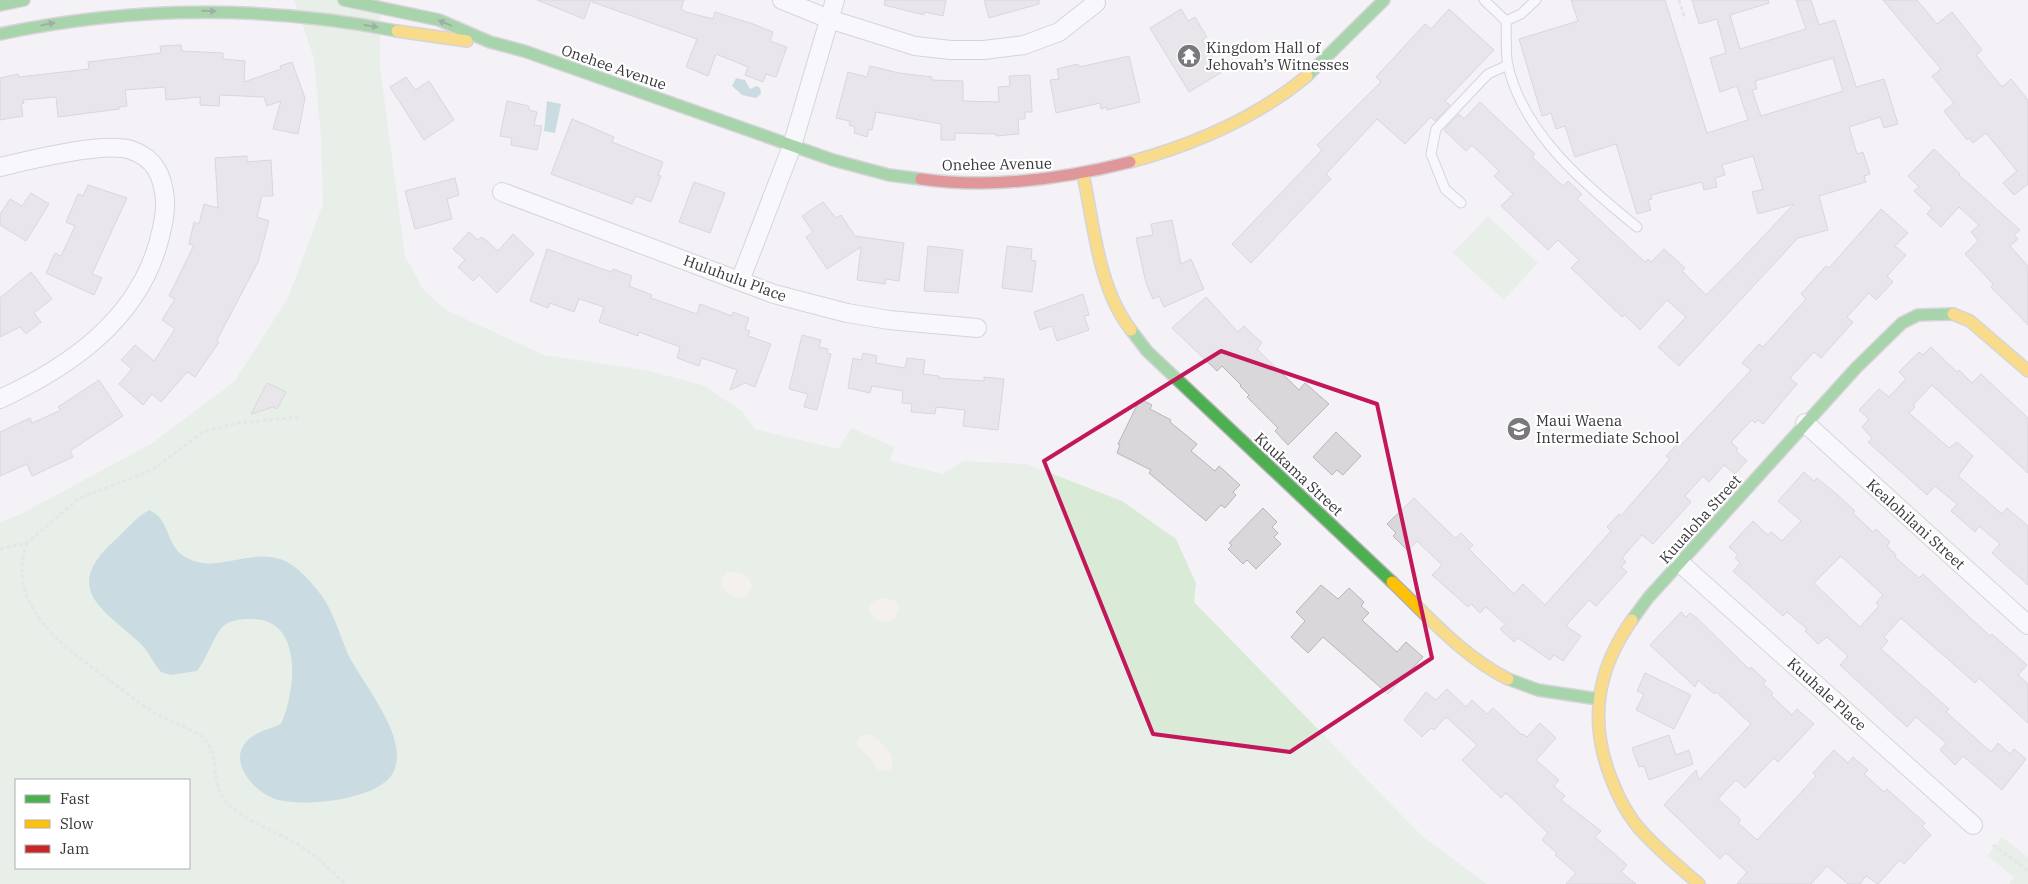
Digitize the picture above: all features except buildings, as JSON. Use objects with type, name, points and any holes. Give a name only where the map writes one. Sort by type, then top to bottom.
[{"type":"street","points":[[0,5],[24,0]]},
{"type":"street","name":"Onehee Avenue","points":[[344,0],[439,20],[490,42],[524,51],[826,159],[890,176],[959,183],[1026,181],[1083,174],[1157,156],[1241,120],[1294,86],[1384,0]]},
{"type":"street","points":[[782,0],[829,19],[915,46],[951,50],[984,50],[1024,45],[1059,32],[1096,3]]},
{"type":"street","points":[[740,281],[792,146],[835,0]]},
{"type":"street","name":"Onehee Avenue","points":[[0,34],[80,18],[174,10],[329,19],[446,40],[490,42]]},
{"type":"street","points":[[0,167],[109,148],[130,150],[149,159],[164,181],[165,204],[162,229],[154,257],[130,304],[106,331],[89,346],[46,374],[0,399]]},
{"type":"street","name":"Kuukama Street","points":[[1083,174],[1108,291],[1119,315],[1147,351],[1456,643],[1485,667],[1512,682],[1535,691],[1598,699]]},
{"type":"street","name":"Huluhulu Place","points":[[502,192],[774,294],[847,312],[890,320],[977,328]]},
{"type":"street","name":"Kuualoha Street","points":[[1699,884],[1645,835],[1632,818],[1619,797],[1603,752],[1598,699],[1606,670],[1626,625],[1805,423],[1856,368],[1902,323],[1918,315],[1936,312],[1954,314],[1970,321],[2028,371]]},
{"type":"street","name":"Kealohilani Street","points":[[1805,423],[2028,625]]},
{"type":"street","name":"Kuuhale Place","points":[[1680,563],[1973,825]]},
{"type":"lane","points":[[1484,0],[1506,21],[1508,65],[1522,104],[1545,138],[1594,192],[1637,227]]},
{"type":"lane","points":[[1506,21],[1521,14],[1536,0]]},
{"type":"lane","points":[[1461,203],[1445,189],[1431,154],[1436,129],[1488,74],[1508,65]]},
{"type":"path","points":[[1679,0],[1685,19]]},
{"type":"path","points":[[0,549],[27,543],[78,499],[152,470],[203,432],[237,423],[299,417]]},
{"type":"path","points":[[27,543],[22,557],[21,580],[30,605],[54,638],[156,714],[205,739],[212,749],[215,777],[224,800],[254,824],[302,847],[346,884]]},
{"type":"path","points":[[1993,845],[2028,870]]},
{"type":"highlighted area","points":[[1221,351],[1377,404],[1432,658],[1290,752],[1153,734],[1044,461]]},
{"type":"green space","points":[[294,0],[380,0],[380,66],[405,256],[423,289],[446,310],[544,355],[645,370],[703,385],[742,411],[755,429],[838,449],[851,428],[895,447],[889,461],[943,474],[963,461],[1027,464],[1122,501],[1176,539],[1196,583],[1194,602],[1423,837],[1487,884],[0,884],[0,522],[19,515],[151,444],[234,382],[288,298],[323,204],[321,139],[314,58]]},
{"type":"green space","points":[[1488,216],[1538,263],[1504,300],[1453,253]]},
{"type":"green space","points":[[2002,837],[2028,857],[2028,884],[2009,884],[2014,877],[1987,856]]},
{"type":"sand","points":[[728,571],[740,573],[748,578],[752,586],[747,596],[732,596],[721,586],[721,579]]},
{"type":"sand","points":[[887,598],[895,601],[899,607],[895,619],[889,622],[874,619],[868,609],[871,604],[876,600]]},
{"type":"sand","points":[[870,734],[884,745],[891,754],[892,765],[890,770],[877,769],[871,759],[857,746],[857,740],[861,735]]},
{"type":"water","points":[[736,78],[745,80],[750,89],[757,86],[760,88],[761,94],[756,98],[742,95],[732,86]]},
{"type":"water","points":[[547,101],[561,104],[555,133],[544,131]]},
{"type":"water","points":[[149,510],[161,520],[175,547],[187,558],[211,563],[248,558],[274,558],[292,565],[311,582],[326,603],[348,654],[390,727],[397,757],[394,771],[386,781],[374,789],[342,799],[324,802],[291,802],[270,797],[247,777],[240,759],[241,750],[254,735],[281,724],[286,710],[292,676],[292,659],[288,643],[280,631],[268,622],[251,619],[232,621],[218,632],[197,671],[171,675],[161,672],[141,644],[101,608],[93,597],[89,585],[91,572],[99,557],[131,524]]},
{"type":"traffic: fast","points":[[0,5],[24,0]]},
{"type":"traffic: fast","points":[[344,0],[439,20],[490,42],[524,51],[833,160],[889,175],[921,179]]},
{"type":"traffic: fast","points":[[1307,76],[1384,0]]},
{"type":"traffic: fast","points":[[0,34],[99,18],[198,12],[298,17],[397,31]]},
{"type":"traffic: fast","points":[[1632,620],[1648,598],[1856,368],[1902,323],[1918,315],[1953,314]]},
{"type":"traffic: fast","points":[[1131,330],[1147,351],[1392,582]]},
{"type":"traffic: fast","points":[[1508,679],[1538,690],[1598,699]]},
{"type":"traffic: slow","points":[[397,31],[467,41]]},
{"type":"traffic: slow","points":[[1130,162],[1177,147],[1223,128],[1267,105],[1307,76]]},
{"type":"traffic: slow","points":[[1083,174],[1094,235],[1104,276],[1111,295],[1131,330]]},
{"type":"traffic: slow","points":[[1953,314],[1970,321],[2028,371]]},
{"type":"traffic: slow","points":[[1392,582],[1461,648],[1508,679]]},
{"type":"traffic: slow","points":[[1632,620],[1612,656],[1600,692],[1599,730],[1602,750],[1617,792],[1633,820],[1660,850],[1699,884]]},
{"type":"traffic: jam","points":[[921,179],[973,183],[1026,181],[1079,173],[1130,162]]},
{"type":"place","name":"Kingdom Hall of Jehovah’s Witnesses","points":[[1189,56]]},
{"type":"place","name":"Maui Waena Intermediate School","points":[[1519,429]]}]
